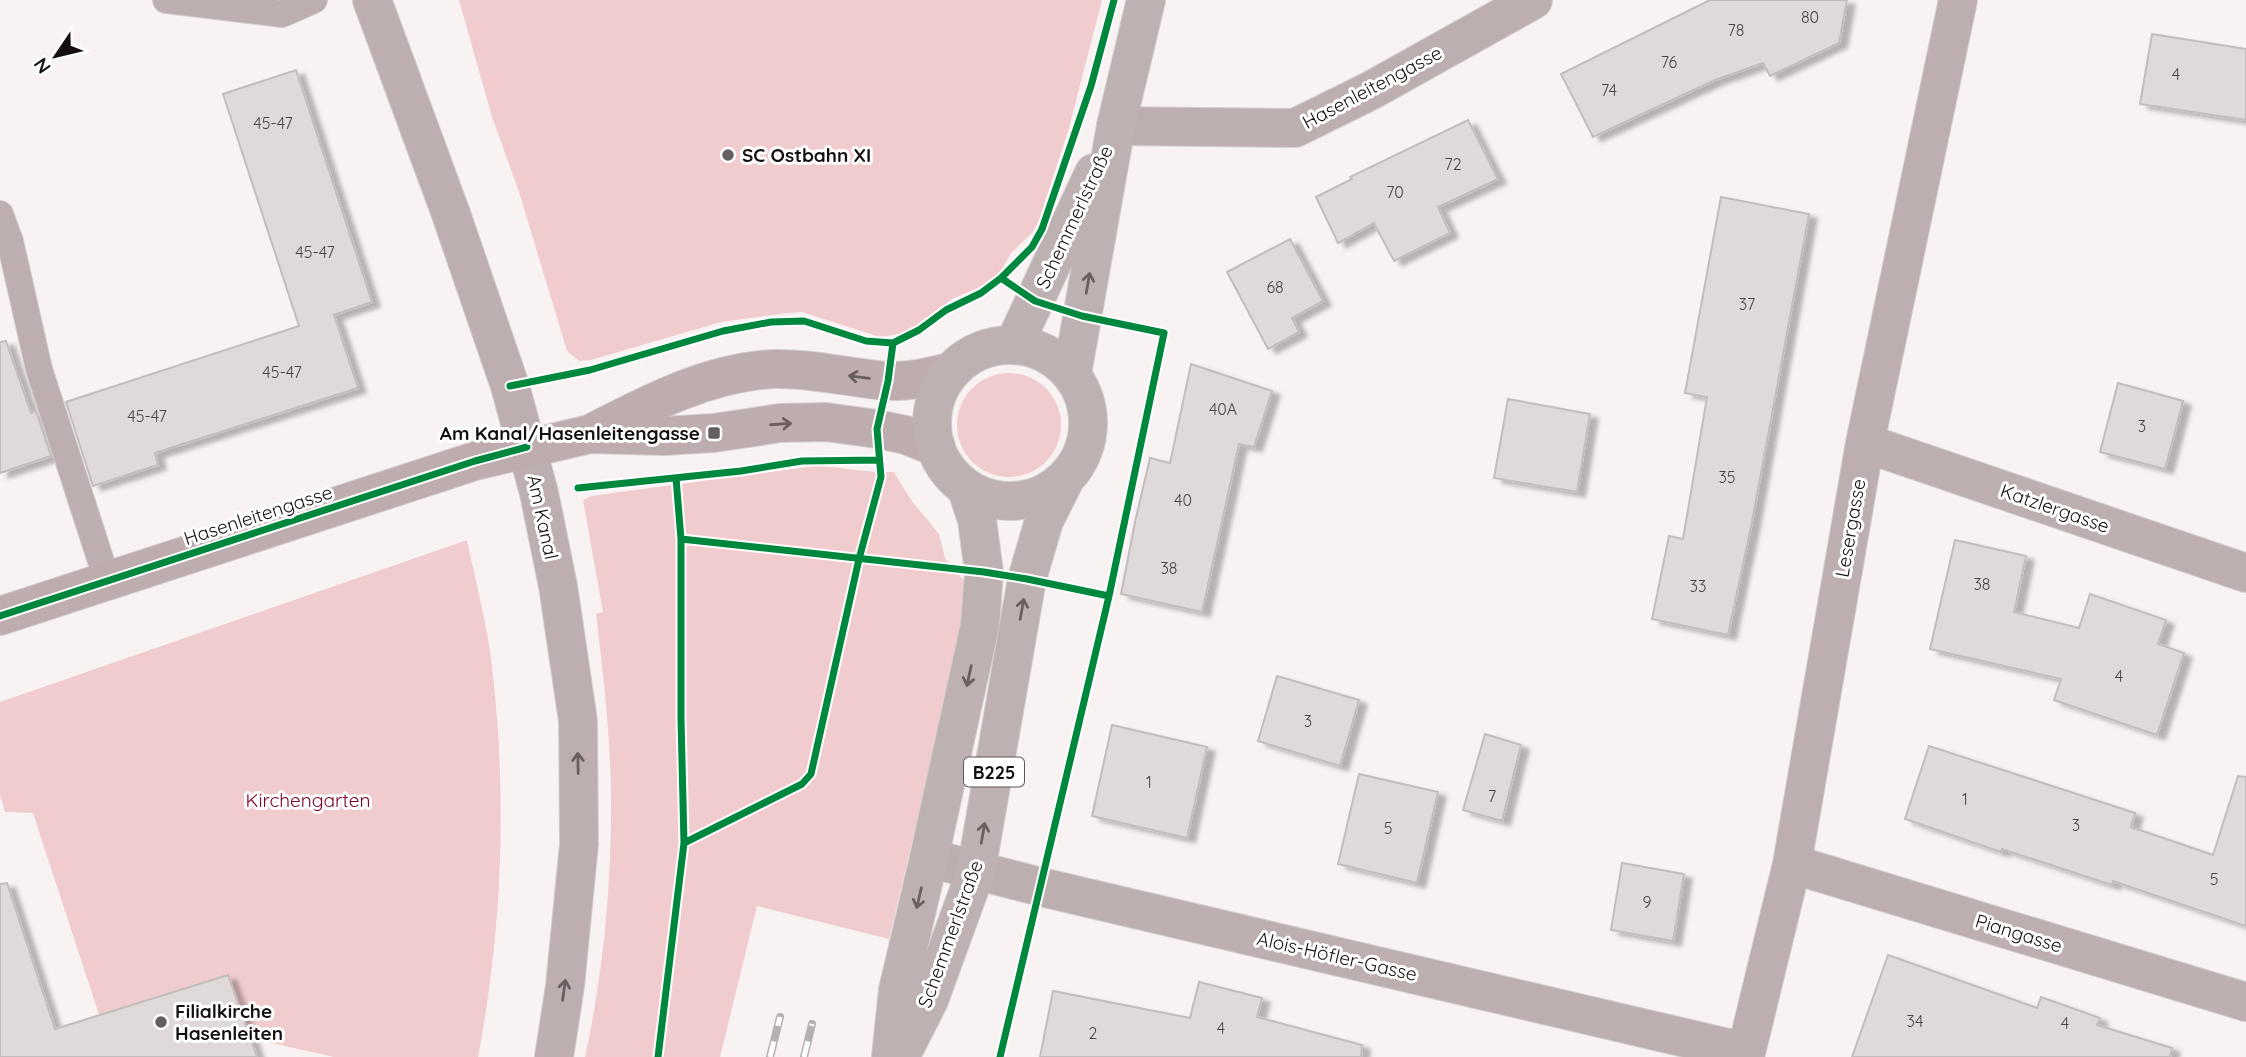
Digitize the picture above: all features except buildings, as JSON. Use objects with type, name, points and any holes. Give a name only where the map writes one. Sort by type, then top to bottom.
[{"type":"main road","name":"Schemmerlstraße","points":[[1072,374],[1116,126],[1146,0]]},
{"type":"main road","name":"Schemmerlstraße","points":[[1014,345],[1116,126]]},
{"type":"main road","name":"B225","points":[[1014,345],[1045,353],[1072,374],[1085,398],[1089,432],[1081,459],[1064,481],[1040,497],[1014,502],[988,499],[967,489],[947,469],[936,447],[932,424],[937,396],[950,372],[969,357],[993,346],[1014,345]]},
{"type":"main road","name":"Schemmerlstraße","points":[[900,1057],[929,1000],[976,871],[1027,579],[1044,521],[1064,481]]},
{"type":"main road","name":"Schemmerlstraße","points":[[891,1057],[898,990],[980,625],[984,572],[976,520],[967,489]]},
{"type":"street","name":"Am Kanal","points":[[372,0],[510,386],[547,526],[578,721],[579,845],[565,986],[554,1057]]},
{"type":"street","name":"Hasenleitengasse","points":[[1116,126],[1295,128],[1370,90],[1532,0]]},
{"type":"street","name":"Lesergasse","points":[[1745,1055],[1792,864],[1865,443],[1958,0]]},
{"type":"street","name":"Hasenleitengasse","points":[[590,434],[650,403],[704,383],[774,369],[823,372],[888,381],[920,379],[950,372]]},
{"type":"street","name":"Hasenleitengasse","points":[[0,616],[462,465],[527,447],[590,434],[664,436],[714,433],[780,423],[826,422],[906,435],[936,447]]},
{"type":"street","name":"Katzlergasse","points":[[1865,443],[2246,573]]},
{"type":"street","name":"Alois-Höfler-Gasse","points":[[929,858],[1745,1055]]},
{"type":"street","name":"Piangasse","points":[[1792,864],[2246,1002]]},
{"type":"lane","points":[[166,0],[282,14],[314,0]]},
{"type":"lane","points":[[0,214],[10,241],[39,369],[107,580]]},
{"type":"green space","name":"SC Ostbahn XI","points":[[459,0],[1102,0],[1069,128],[1038,223],[1032,233],[1011,253],[993,279],[952,299],[906,333],[880,337],[802,312],[787,313],[721,322],[591,360],[579,361],[567,351],[519,192],[492,117]]},
{"type":"green space","points":[[1009,373],[1029,377],[1046,388],[1057,405],[1061,425],[1057,445],[1046,462],[1029,473],[1009,477],[989,473],[972,462],[961,445],[957,425],[961,405],[972,388],[989,377]]},
{"type":"green space","points":[[815,466],[894,472],[911,500],[939,534],[945,558],[965,582],[956,657],[889,939],[757,906],[720,1057],[585,1057],[606,924],[611,790],[608,724],[596,614],[603,612],[583,500],[591,496]]},
{"type":"green space","name":"Kirchengarten","points":[[467,540],[491,659],[500,771],[497,915],[478,1057],[334,1057],[250,1038],[229,976],[99,1015],[33,813],[5,812],[0,795],[0,702]]},
{"type":"railway","points":[[770,1057],[780,1017]]},
{"type":"railway","points":[[804,1057],[812,1024]]},
{"type":"cycle path","points":[[510,386],[590,370],[723,331],[771,322],[804,321],[866,341],[893,343],[919,330],[946,310],[981,293],[1001,278],[1032,247],[1042,229],[1091,86],[1114,0]]},
{"type":"cycle path","points":[[1000,1057],[1109,596],[1164,333],[1082,316],[1035,301],[1001,278]]},
{"type":"cycle path","points":[[684,843],[802,784],[811,774],[859,559],[881,477],[877,429],[893,343]]},
{"type":"cycle path","points":[[0,616],[475,461],[527,447]]},
{"type":"cycle path","points":[[578,488],[741,471],[802,461],[879,460]]},
{"type":"cycle path","points":[[658,1057],[684,843],[681,539],[676,478]]},
{"type":"cycle path","points":[[681,539],[984,572],[1109,596]]},
{"type":"place","name":"SC Ostbahn XI","points":[[728,155]]},
{"type":"place","name":"Am Kanal/Hasenleitengasse","points":[[714,433]]},
{"type":"place","name":"Filialkirche Hasenleiten","points":[[161,1022]]}]
